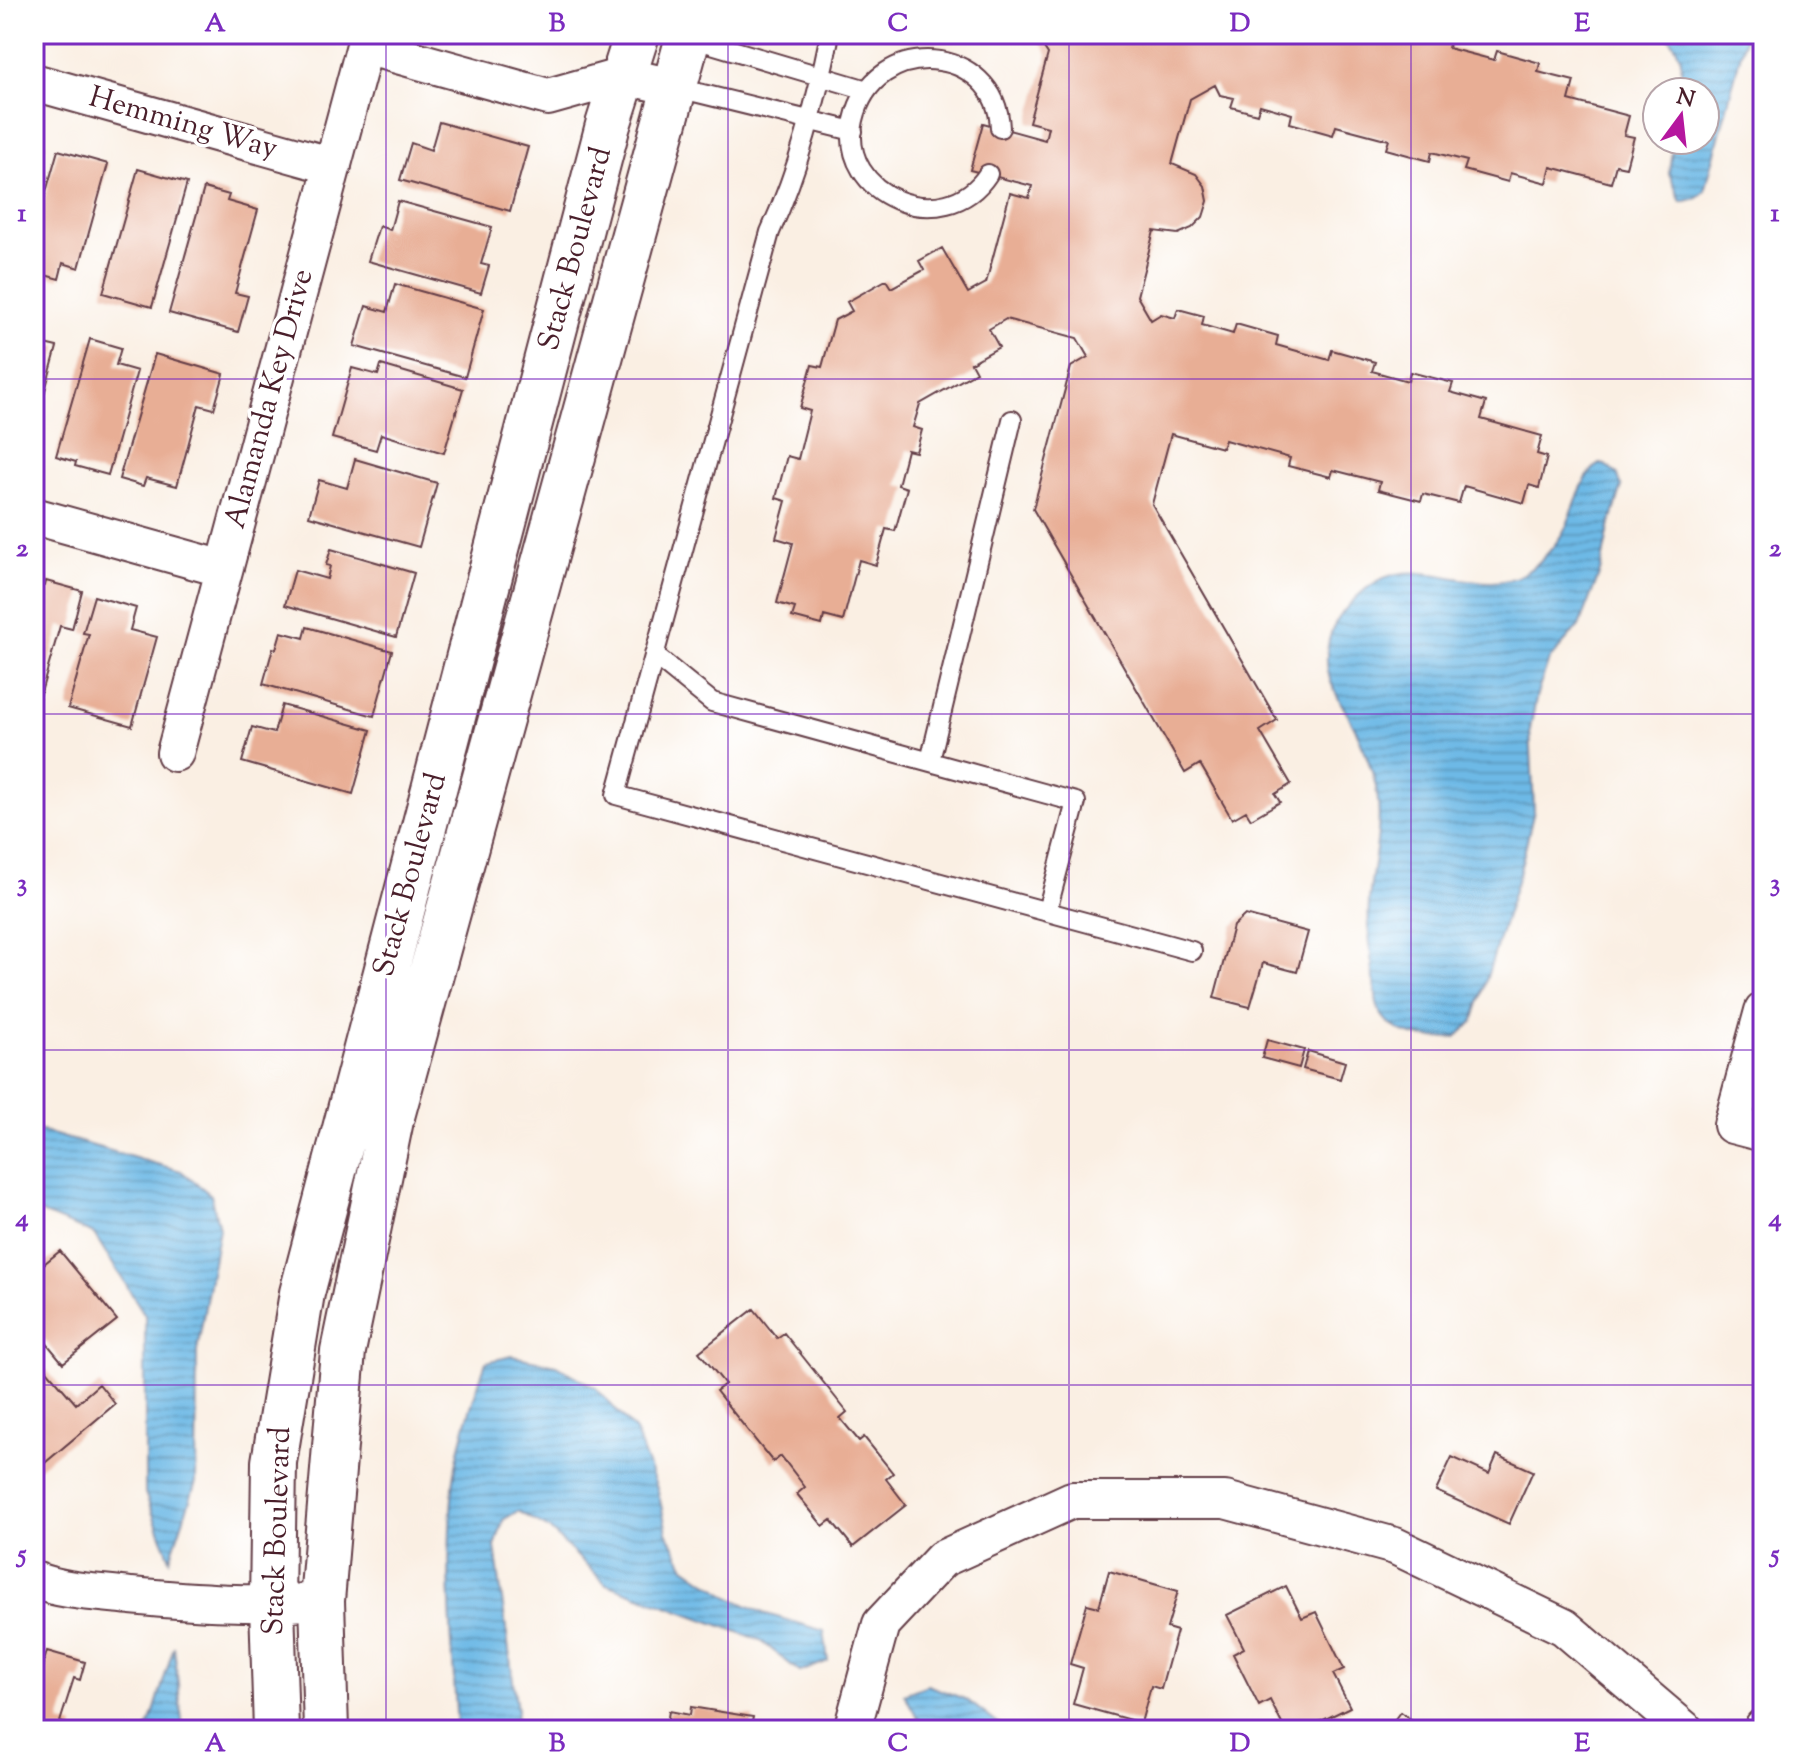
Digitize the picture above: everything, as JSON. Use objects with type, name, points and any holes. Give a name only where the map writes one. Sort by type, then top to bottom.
[{"type":"street","name":"Stack Boulevard","points":[[276,1730],[272,1605],[274,1462],[302,1293],[604,140],[637,34]]},
{"type":"street","name":"Stack Boulevard","points":[[326,1730],[322,1601],[343,1351],[391,1120],[674,87],[685,35]]},
{"type":"street","name":"Alamanda Key Drive","points":[[175,753],[366,40],[548,97],[623,76],[674,87]]},
{"type":"street","name":"Hemming Way","points":[[34,82],[333,166]]},
{"type":"street","points":[[34,516],[224,569]]},
{"type":"street","points":[[1763,1011],[1732,1125],[1763,1133]]},
{"type":"street","points":[[852,1730],[881,1624],[942,1559],[1072,1500],[1225,1500],[1395,1546],[1564,1627],[1685,1730]]},
{"type":"street","points":[[34,1580],[56,1588],[176,1600],[272,1605],[322,1601]]},
{"type":"lane","points":[[830,34],[812,121],[786,197],[770,232],[616,795],[1192,951]]},
{"type":"lane","points":[[685,35],[867,90]]},
{"type":"lane","points":[[988,174],[975,190],[955,202],[924,207],[889,197],[872,184],[860,167],[853,146],[858,104],[885,71],[904,62],[926,59],[947,62],[967,70],[983,84],[994,102],[1000,128]]},
{"type":"lane","points":[[674,87],[853,131]]},
{"type":"lane","points":[[930,761],[1012,420]]},
{"type":"lane","points":[[654,655],[712,702],[1076,802],[1047,911]]},
{"type":"water","points":[[1666,34],[1746,34],[1721,130],[1721,76],[1681,76],[1677,49]]},
{"type":"water","points":[[1671,156],[1714,156],[1705,191],[1697,198],[1681,202],[1669,173]]},
{"type":"water","points":[[1600,464],[1617,474],[1622,487],[1600,572],[1579,626],[1549,660],[1537,694],[1530,729],[1534,810],[1520,871],[1473,1022],[1456,1037],[1433,1038],[1409,1034],[1389,1023],[1377,1004],[1369,914],[1379,806],[1362,745],[1329,677],[1327,654],[1332,631],[1350,604],[1384,578],[1401,573],[1419,573],[1492,582],[1526,572],[1544,558],[1559,539],[1584,483]]},
{"type":"water","points":[[34,1129],[181,1171],[211,1195],[219,1228],[197,1351],[196,1482],[170,1559],[145,1493],[145,1315],[94,1234],[34,1210]]},
{"type":"water","points":[[512,1356],[556,1365],[596,1388],[635,1431],[658,1491],[667,1532],[685,1567],[727,1596],[763,1613],[824,1631],[828,1661],[800,1672],[760,1640],[606,1584],[549,1529],[518,1511],[503,1520],[495,1547],[517,1710],[515,1730],[457,1730],[449,1585],[456,1463],[486,1362]]},
{"type":"water","points":[[174,1646],[183,1730],[146,1730],[152,1719]]},
{"type":"water","points":[[927,1685],[967,1700],[1006,1730],[929,1730],[923,1727],[904,1694]]},
{"type":"building","points":[[1035,34],[1433,34],[1450,39],[1448,48],[1494,60],[1497,51],[1540,63],[1538,72],[1574,81],[1569,100],[1629,116],[1624,135],[1634,137],[1626,167],[1616,165],[1611,183],[1551,167],[1547,183],[1510,173],[1508,182],[1464,170],[1467,161],[1432,152],[1430,161],[1386,149],[1389,140],[1336,126],[1333,135],[1290,123],[1292,114],[1260,105],[1257,114],[1231,107],[1234,98],[1220,95],[1215,85],[1190,99],[1172,164],[1196,174],[1205,186],[1208,201],[1203,217],[1192,228],[1178,234],[1154,231],[1137,296],[1151,320],[1161,314],[1175,318],[1178,309],[1204,316],[1202,325],[1233,334],[1236,324],[1278,336],[1276,345],[1329,360],[1332,350],[1375,362],[1372,371],[1408,381],[1410,372],[1453,383],[1450,392],[1486,402],[1481,419],[1542,436],[1537,454],[1547,457],[1539,488],[1529,485],[1524,503],[1464,486],[1459,503],[1423,494],[1421,501],[1378,490],[1380,482],[1333,470],[1331,477],[1288,466],[1290,458],[1225,440],[1222,448],[1171,434],[1152,504],[1277,720],[1260,731],[1291,784],[1275,794],[1280,802],[1251,819],[1246,811],[1232,819],[1200,764],[1185,773],[1033,509],[1071,367],[1088,357],[1077,338],[1006,319],[989,329],[999,347],[971,363],[976,372],[920,404],[913,427],[922,430],[916,452],[907,450],[898,485],[907,488],[895,531],[886,529],[876,565],[859,560],[843,621],[824,616],[822,625],[792,617],[795,608],[777,603],[793,543],[776,538],[786,501],[776,498],[787,456],[798,459],[810,411],[800,408],[812,365],[822,367],[835,320],[852,311],[847,302],[886,280],[891,288],[924,270],[919,261],[942,248],[968,293],[986,283],[1010,193],[1029,198],[1032,186],[970,170],[983,123],[1045,140],[1048,127],[1029,122],[1048,54]]},
{"type":"building","points":[[439,122],[528,147],[510,211],[400,180],[411,143],[431,150]]},
{"type":"building","points":[[34,140],[46,144],[35,182],[34,182]]},
{"type":"building","points":[[58,150],[108,164],[79,268],[63,263],[59,279],[34,272],[34,234]]},
{"type":"building","points":[[138,169],[187,183],[152,307],[103,293]]},
{"type":"building","points":[[204,188],[229,195],[227,201],[258,210],[235,293],[248,296],[238,332],[169,313]]},
{"type":"building","points":[[398,201],[492,227],[481,264],[489,266],[481,293],[368,261],[379,226],[390,230]]},
{"type":"building","points":[[395,284],[484,309],[465,377],[354,346],[366,306],[387,312]]},
{"type":"building","points":[[34,324],[45,327],[40,343],[57,347],[35,427]]},
{"type":"building","points":[[90,339],[121,348],[116,365],[137,371],[108,475],[75,466],[76,462],[56,456]]},
{"type":"building","points":[[155,354],[224,374],[214,409],[199,405],[177,486],[146,478],[143,486],[119,479]]},
{"type":"building","points":[[381,365],[463,389],[444,453],[381,434],[376,450],[332,438],[352,368],[378,375]]},
{"type":"building","points":[[355,459],[437,483],[419,547],[309,516],[319,480],[347,488]]},
{"type":"building","points":[[331,549],[414,573],[396,637],[285,605],[295,570],[327,579],[330,566],[326,565]]},
{"type":"building","points":[[46,581],[82,591],[72,629],[60,626],[38,703],[34,702],[34,582],[45,586]]},
{"type":"building","points":[[94,596],[136,608],[130,630],[157,637],[132,726],[68,708],[89,634],[83,633]]},
{"type":"building","points":[[307,627],[392,651],[374,716],[263,684],[281,632],[304,638]]},
{"type":"building","points":[[282,705],[371,730],[353,794],[242,762],[252,727],[274,733]]},
{"type":"building","points":[[1763,797],[1763,831],[1754,828]]},
{"type":"building","points":[[1245,915],[1308,932],[1297,972],[1263,963],[1250,1007],[1214,998],[1233,926]]},
{"type":"building","points":[[1267,1040],[1304,1050],[1299,1068],[1262,1058]]},
{"type":"building","points":[[1308,1051],[1345,1062],[1340,1079],[1303,1069]]},
{"type":"building","points":[[60,1251],[117,1320],[63,1363],[34,1328],[34,1272]]},
{"type":"building","points":[[754,1309],[777,1338],[784,1333],[847,1412],[840,1418],[859,1441],[864,1437],[893,1473],[886,1479],[906,1505],[853,1547],[831,1520],[823,1526],[797,1494],[805,1487],[781,1456],[773,1462],[716,1391],[725,1384],[699,1352]]},
{"type":"building","points":[[40,1362],[76,1404],[99,1384],[115,1404],[34,1472],[34,1367]]},
{"type":"building","points":[[1497,1455],[1533,1471],[1509,1524],[1436,1491],[1452,1457],[1489,1474]]},
{"type":"building","points":[[1109,1571],[1178,1591],[1167,1628],[1177,1631],[1161,1689],[1151,1686],[1141,1723],[1073,1704],[1083,1668],[1070,1664],[1087,1604],[1099,1607]]},
{"type":"building","points":[[1286,1586],[1302,1618],[1316,1612],[1344,1669],[1333,1674],[1350,1707],[1303,1730],[1285,1730],[1270,1700],[1259,1706],[1233,1654],[1244,1648],[1227,1615]]},
{"type":"building","points":[[47,1651],[85,1662],[80,1680],[74,1678],[60,1722],[74,1726],[73,1730],[34,1730],[34,1670],[41,1672]]},
{"type":"building","points":[[691,1707],[753,1717],[751,1726],[766,1730],[666,1730],[669,1711],[690,1715]]},
{"type":"building","points":[[1400,1712],[1427,1730],[1387,1730]]}]
